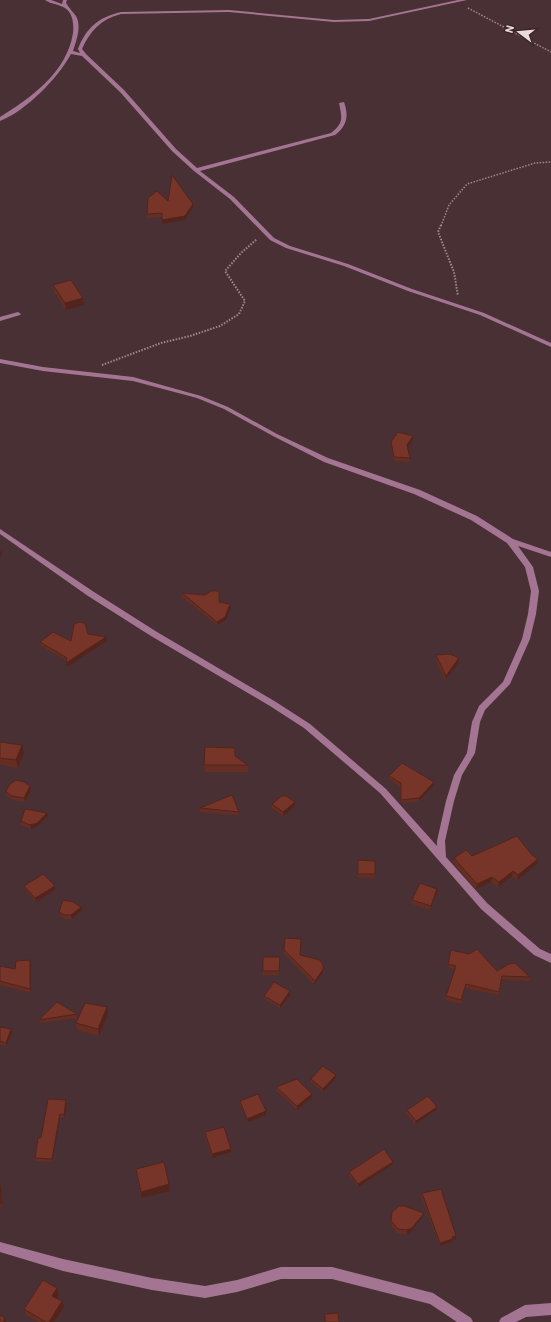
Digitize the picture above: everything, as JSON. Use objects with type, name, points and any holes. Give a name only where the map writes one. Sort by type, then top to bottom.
[{"type":"street","points":[[47,0],[66,7]]},
{"type":"street","points":[[0,119],[45,86],[64,64],[74,39],[76,24],[75,20],[64,4],[65,0]]},
{"type":"street","points":[[465,0],[430,6],[369,20],[353,21],[294,18],[229,11],[121,13],[105,17],[99,21],[83,42],[80,49],[84,55],[122,91],[174,150],[196,170],[232,198],[272,239],[288,247],[346,265],[410,290],[459,306],[511,326],[551,345]]},
{"type":"street","points":[[70,52],[84,55]]},
{"type":"street","points":[[196,170],[333,134],[342,126],[345,118],[342,103]]},
{"type":"street","points":[[0,319],[18,314]]},
{"type":"street","points":[[0,361],[44,369],[133,379],[198,397],[226,408],[275,435],[326,460],[417,492],[474,518],[510,541],[551,555]]},
{"type":"street","points":[[0,531],[97,598],[307,726],[383,791],[484,906],[537,952],[551,959]]},
{"type":"street","points":[[442,858],[441,841],[450,801],[458,775],[471,753],[476,722],[482,708],[492,696],[506,684],[526,639],[532,614],[535,591],[529,567],[510,541]]},
{"type":"street","points":[[0,1247],[63,1265],[152,1284],[205,1292],[237,1286],[282,1272],[332,1273],[433,1299],[467,1322]]},
{"type":"street","points":[[505,1322],[525,1311],[551,1309]]},
{"type":"path","points":[[457,2],[551,52]]},
{"type":"path","points":[[459,306],[454,272],[438,232],[448,205],[467,184],[535,163],[551,162]]},
{"type":"path","points":[[100,365],[161,342],[190,336],[220,326],[239,314],[245,301],[241,292],[225,271],[241,253],[266,232]]},
{"type":"building","points":[[172,175],[193,204],[185,216],[162,220],[162,213],[147,214],[148,198],[157,191],[168,201]]},
{"type":"building","points":[[71,280],[83,298],[65,303],[53,285]]},
{"type":"building","points":[[398,432],[413,436],[407,445],[410,458],[394,457],[391,442]]},
{"type":"building","points":[[211,591],[219,591],[219,602],[230,604],[225,617],[217,622],[182,593],[205,595]]},
{"type":"building","points":[[79,622],[85,623],[88,634],[106,637],[66,663],[67,658],[40,642],[53,632],[71,641],[74,624]]},
{"type":"building","points":[[450,654],[459,658],[446,676],[436,655]]},
{"type":"building","points":[[0,742],[22,745],[16,760],[0,758]]},
{"type":"building","points":[[205,747],[235,748],[235,756],[248,765],[204,765]]},
{"type":"building","points":[[402,763],[434,782],[419,798],[401,800],[401,783],[389,776]]},
{"type":"building","points":[[16,780],[24,782],[30,786],[24,798],[12,796],[6,792],[9,785]]},
{"type":"building","points":[[232,795],[239,812],[200,808]]},
{"type":"building","points":[[282,796],[286,796],[295,802],[283,812],[272,804]]},
{"type":"building","points":[[25,809],[47,813],[37,823],[30,825],[21,821]]},
{"type":"building","points":[[517,836],[532,855],[538,859],[518,875],[513,871],[499,882],[492,877],[477,884],[454,858],[466,850],[472,856]]},
{"type":"building","points":[[358,860],[375,861],[375,874],[358,874]]},
{"type":"building","points":[[43,874],[55,886],[35,898],[24,886]]},
{"type":"building","points":[[420,883],[437,889],[431,906],[412,900]]},
{"type":"building","points":[[63,900],[73,902],[81,907],[71,915],[65,915],[59,912]]},
{"type":"building","points":[[285,938],[301,939],[300,955],[320,960],[323,965],[323,969],[315,981],[284,950]]},
{"type":"building","points":[[477,949],[497,971],[509,964],[515,963],[530,977],[502,976],[499,992],[466,984],[461,1000],[446,996],[456,966],[448,964],[451,950],[469,954]]},
{"type":"building","points":[[263,957],[280,957],[279,971],[263,971]]},
{"type":"building","points":[[30,960],[30,989],[0,981],[0,966],[15,969],[16,961]]},
{"type":"building","points":[[274,982],[290,991],[280,1005],[264,996]]},
{"type":"building","points":[[57,1002],[77,1014],[39,1020]]},
{"type":"building","points":[[85,1003],[107,1007],[98,1029],[76,1023]]},
{"type":"building","points":[[0,1027],[11,1029],[6,1043],[0,1041]]},
{"type":"building","points":[[323,1066],[336,1075],[323,1089],[311,1079]]},
{"type":"building","points":[[297,1079],[312,1094],[297,1106],[276,1087]]},
{"type":"building","points":[[258,1094],[266,1111],[247,1119],[240,1101]]},
{"type":"building","points":[[428,1096],[437,1107],[416,1121],[407,1110]]},
{"type":"building","points":[[48,1099],[66,1100],[64,1115],[60,1114],[52,1159],[35,1158],[38,1138],[41,1138]]},
{"type":"building","points":[[224,1127],[231,1149],[212,1154],[205,1132]]},
{"type":"building","points":[[384,1149],[393,1162],[358,1184],[349,1172]]},
{"type":"building","points":[[164,1162],[169,1184],[141,1192],[136,1169]]},
{"type":"building","points":[[441,1189],[456,1236],[452,1237],[453,1239],[440,1243],[422,1193]]},
{"type":"building","points":[[399,1206],[404,1206],[424,1213],[412,1228],[407,1230],[398,1229],[391,1221],[392,1212]]},
{"type":"building","points":[[43,1280],[57,1288],[52,1296],[62,1301],[49,1322],[46,1322],[24,1309]]},
{"type":"building","points":[[338,1313],[339,1322],[325,1322],[325,1314]]},
{"type":"building","points":[[0,1315],[5,1318],[3,1322],[0,1322]]}]
